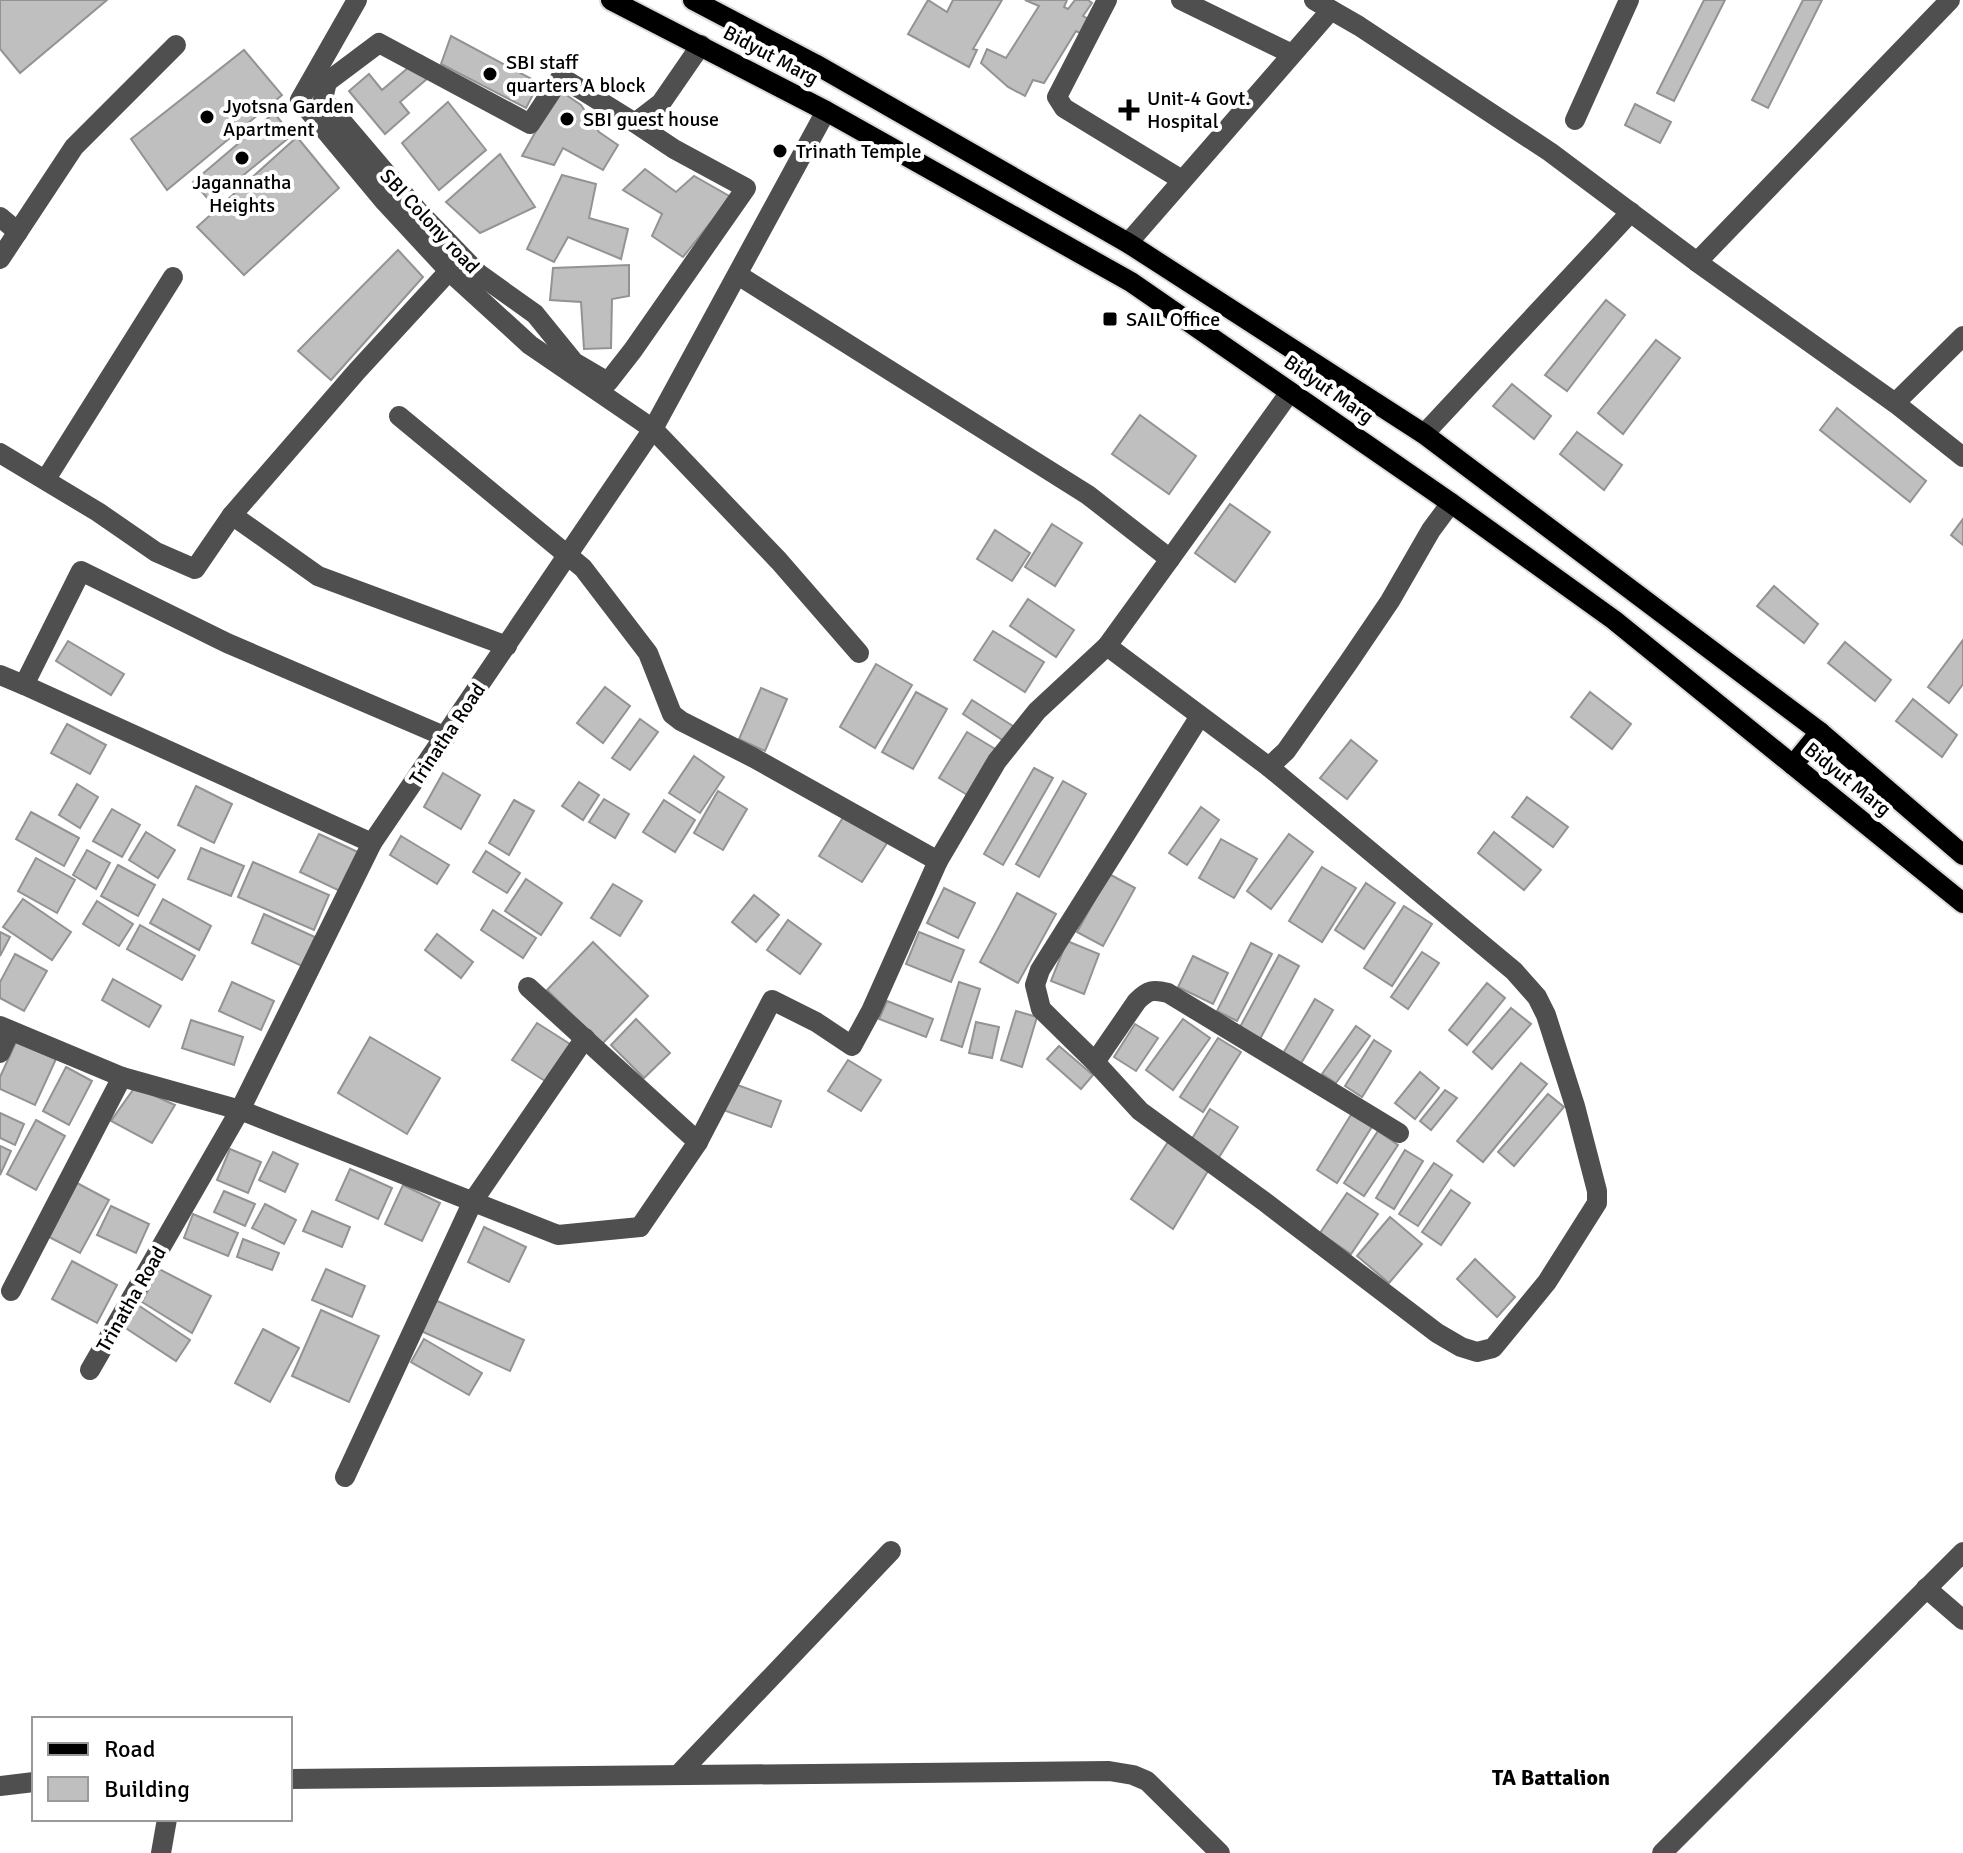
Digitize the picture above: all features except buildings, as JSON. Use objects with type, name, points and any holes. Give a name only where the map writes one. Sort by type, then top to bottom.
[{"type":"main road","name":"Bidyut Marg","points":[[611,0],[826,111],[1131,282],[1451,503],[1614,620],[1963,903]]},
{"type":"main road","name":"Bidyut Marg","points":[[693,0],[815,64],[1128,243],[1424,434],[1820,732],[1963,855]]},
{"type":"main road","points":[[1793,765],[1820,732]]},
{"type":"street","points":[[357,0],[300,100],[385,202],[449,271],[530,345],[653,429],[779,561],[859,653]]},
{"type":"street","points":[[1107,0],[1057,97],[1064,108],[1182,180]]},
{"type":"street","points":[[1181,0],[1292,54]]},
{"type":"street","points":[[1575,120],[1629,0]]},
{"type":"street","points":[[1697,262],[1950,0]]},
{"type":"street","points":[[1128,243],[1292,54],[1322,5],[1550,152],[1697,262],[1895,403],[1963,457]]},
{"type":"street","name":"SBI Colony road","points":[[379,43],[530,124],[561,77],[635,123],[674,149],[746,188],[608,382],[574,362],[535,314],[479,274],[419,212],[323,99],[327,82],[379,43]]},
{"type":"street","points":[[0,259],[74,147],[176,45]]},
{"type":"street","points":[[635,123],[661,103],[701,45]]},
{"type":"street","name":"Trinatha Road","points":[[90,1370],[240,1110],[372,843],[653,429],[826,111]]},
{"type":"street","points":[[1424,434],[1631,212]]},
{"type":"street","points":[[0,217],[18,232]]},
{"type":"street","points":[[0,453],[46,479],[156,552],[195,569],[232,515],[449,271]]},
{"type":"street","points":[[738,275],[1088,495],[1170,559]]},
{"type":"street","points":[[46,479],[173,277]]},
{"type":"street","points":[[1895,403],[1963,336]]},
{"type":"street","points":[[0,1053],[5,1028],[122,1077],[240,1110],[558,1235],[640,1227],[698,1142],[772,1000],[816,1022],[852,1046],[938,861],[997,761],[1037,711],[1107,646],[1290,392]]},
{"type":"street","points":[[399,416],[583,568],[648,653],[672,714],[938,861]]},
{"type":"street","points":[[1269,767],[1286,751],[1348,663],[1451,503]]},
{"type":"street","points":[[232,515],[318,576],[507,646]]},
{"type":"street","points":[[24,685],[81,571],[227,643],[446,737]]},
{"type":"street","points":[[1107,646],[1269,767],[1514,971],[1537,997],[1546,1015],[1570,1091],[1597,1191],[1597,1203],[1547,1282],[1493,1348],[1477,1352],[1437,1333],[1140,1111],[1041,1009],[1035,985],[1040,970],[1200,716]]},
{"type":"street","points":[[0,675],[372,843]]},
{"type":"street","points":[[528,987],[698,1142]]},
{"type":"street","points":[[1095,1062],[1137,1001],[1154,989],[1168,993],[1399,1133]]},
{"type":"street","points":[[345,1477],[473,1201],[585,1038]]},
{"type":"street","points":[[11,1291],[122,1077]]},
{"type":"street","points":[[678,1775],[891,1551]]},
{"type":"street","points":[[1662,1853],[1963,1552]]},
{"type":"street","points":[[1926,1588],[1963,1620]]},
{"type":"street","points":[[292,1779],[1109,1771],[1147,1781],[1220,1853]]},
{"type":"street","points":[[0,1786],[32,1782]]},
{"type":"street","points":[[161,1853],[167,1821]]},
{"type":"place","name":"SBI staff quarters A block","points":[[490,74]]},
{"type":"place","name":"Unit-4 Govt. Hospital","points":[[1129,110]]},
{"type":"place","name":"Jyotsna Garden Apartment","points":[[207,117]]},
{"type":"place","name":"SBI guest house","points":[[567,119]]},
{"type":"place","name":"Trinath Temple","points":[[780,151]]},
{"type":"place","name":"Jagannatha Heights","points":[[242,158]]},
{"type":"place","name":"SAIL Office","points":[[1110,319]]},
{"type":"district","name":"TA Battalion","points":[[1551,1777]]}]
